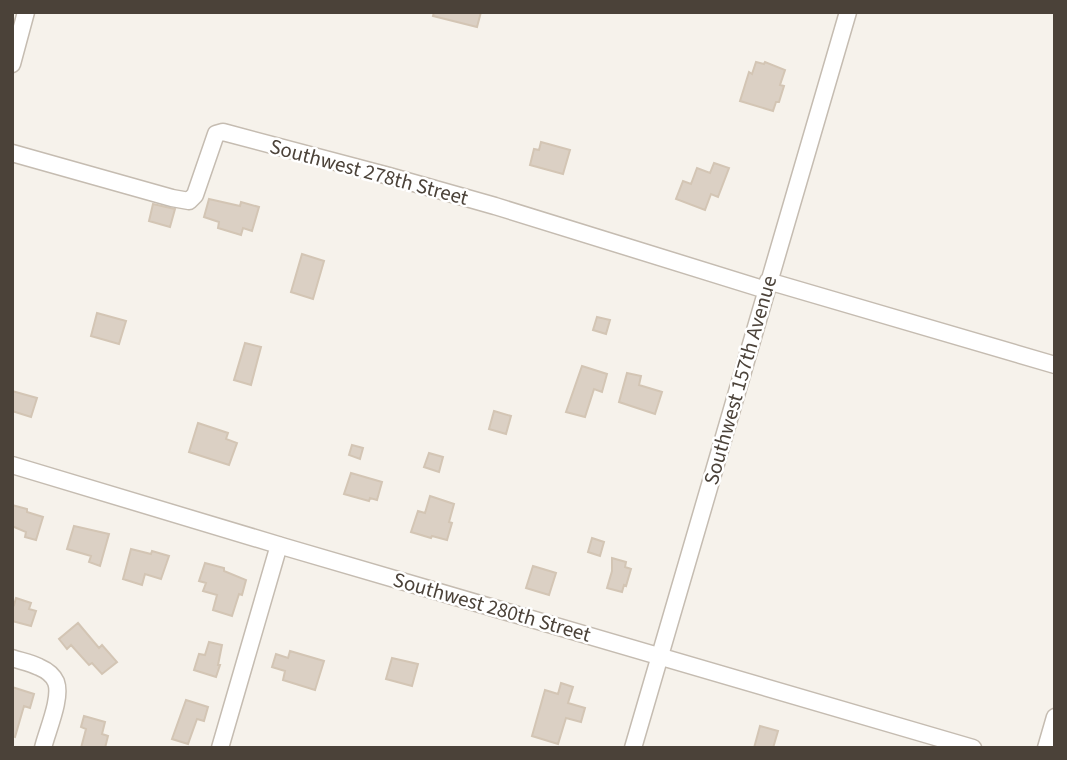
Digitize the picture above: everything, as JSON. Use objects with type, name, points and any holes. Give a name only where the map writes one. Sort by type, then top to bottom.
[{"type":"street","points":[[12,62],[26,12]]},
{"type":"street","name":"Southwest 157th Avenue","points":[[633,748],[848,12]]},
{"type":"street","name":"Southwest 278th Street","points":[[12,153],[189,201],[195,195],[216,134],[223,132],[389,176],[767,285]]},
{"type":"street","points":[[767,285],[1055,365]]},
{"type":"street","name":"Southwest 280th Street","points":[[12,465],[973,748]]},
{"type":"street","points":[[220,748],[279,545]]},
{"type":"street","points":[[12,658],[38,666],[53,677],[57,697],[43,748]]},
{"type":"street","points":[[1046,748],[1055,717]]},
{"type":"building","points":[[434,12],[481,12],[477,27],[433,16]]},
{"type":"building","points":[[756,62],[765,62],[785,70],[780,85],[784,86],[773,111],[740,101],[749,72],[752,74]]},
{"type":"building","points":[[541,142],[570,150],[563,174],[530,165],[534,149],[539,150]]},
{"type":"building","points":[[714,163],[729,168],[718,197],[711,194],[705,210],[676,199],[683,181],[691,184],[697,168],[710,173]]},
{"type":"building","points":[[209,199],[259,207],[252,231],[243,228],[241,235],[218,228],[219,222],[204,217]]},
{"type":"building","points":[[153,204],[175,209],[170,227],[149,221]]},
{"type":"building","points":[[302,254],[324,261],[313,299],[291,292]]},
{"type":"building","points":[[97,313],[126,321],[119,344],[91,336]]},
{"type":"building","points":[[597,317],[610,320],[606,334],[593,330]]},
{"type":"building","points":[[245,343],[261,347],[251,385],[234,380]]},
{"type":"building","points":[[582,366],[607,374],[602,392],[594,389],[585,417],[566,412]]},
{"type":"building","points":[[627,373],[641,376],[639,385],[662,392],[655,414],[619,402]]},
{"type":"building","points":[[12,391],[37,398],[31,417],[12,411]]},
{"type":"building","points":[[494,411],[511,416],[506,434],[489,429]]},
{"type":"building","points":[[198,423],[228,433],[226,439],[237,443],[229,465],[189,452]]},
{"type":"building","points":[[352,445],[363,448],[360,459],[349,455]]},
{"type":"building","points":[[429,453],[443,457],[439,472],[424,467]]},
{"type":"building","points":[[351,473],[382,482],[377,500],[370,498],[369,501],[344,494]]},
{"type":"building","points":[[430,496],[454,504],[447,540],[411,532],[418,511],[425,513]]},
{"type":"building","points":[[12,505],[43,517],[36,540],[25,537],[26,532],[12,526]]},
{"type":"building","points":[[74,526],[109,534],[100,566],[89,562],[91,556],[67,549]]},
{"type":"building","points":[[592,538],[604,542],[600,556],[588,552]]},
{"type":"building","points":[[131,549],[169,556],[161,579],[145,574],[142,585],[123,579]]},
{"type":"building","points":[[612,558],[626,562],[625,567],[631,569],[622,592],[607,588],[612,571]]},
{"type":"building","points":[[205,563],[224,568],[224,571],[246,580],[232,616],[213,610],[217,595],[203,591],[206,583],[199,581]]},
{"type":"building","points":[[533,566],[556,573],[549,595],[526,588]]},
{"type":"building","points":[[16,598],[31,603],[29,609],[36,611],[31,626],[12,621],[12,604],[14,605]]},
{"type":"building","points":[[78,623],[99,648],[102,645],[117,662],[102,674],[92,663],[89,665],[71,645],[67,649],[59,639]]},
{"type":"building","points":[[209,642],[222,645],[216,677],[194,670],[199,654],[205,655]]},
{"type":"building","points":[[290,651],[324,661],[315,690],[283,680],[285,671],[272,667],[276,654],[288,658]]},
{"type":"building","points":[[392,658],[418,664],[412,686],[386,679]]},
{"type":"building","points":[[561,683],[573,687],[568,703],[585,708],[581,722],[566,718],[558,744],[532,736],[545,690],[558,694]]},
{"type":"building","points":[[12,687],[34,694],[30,708],[24,706],[15,737],[12,736]]},
{"type":"building","points":[[186,700],[208,707],[204,721],[197,719],[188,744],[172,739]]},
{"type":"building","points":[[84,716],[105,722],[102,734],[108,736],[105,748],[81,748],[86,729],[81,727]]},
{"type":"building","points":[[760,726],[778,731],[773,748],[754,748]]}]
